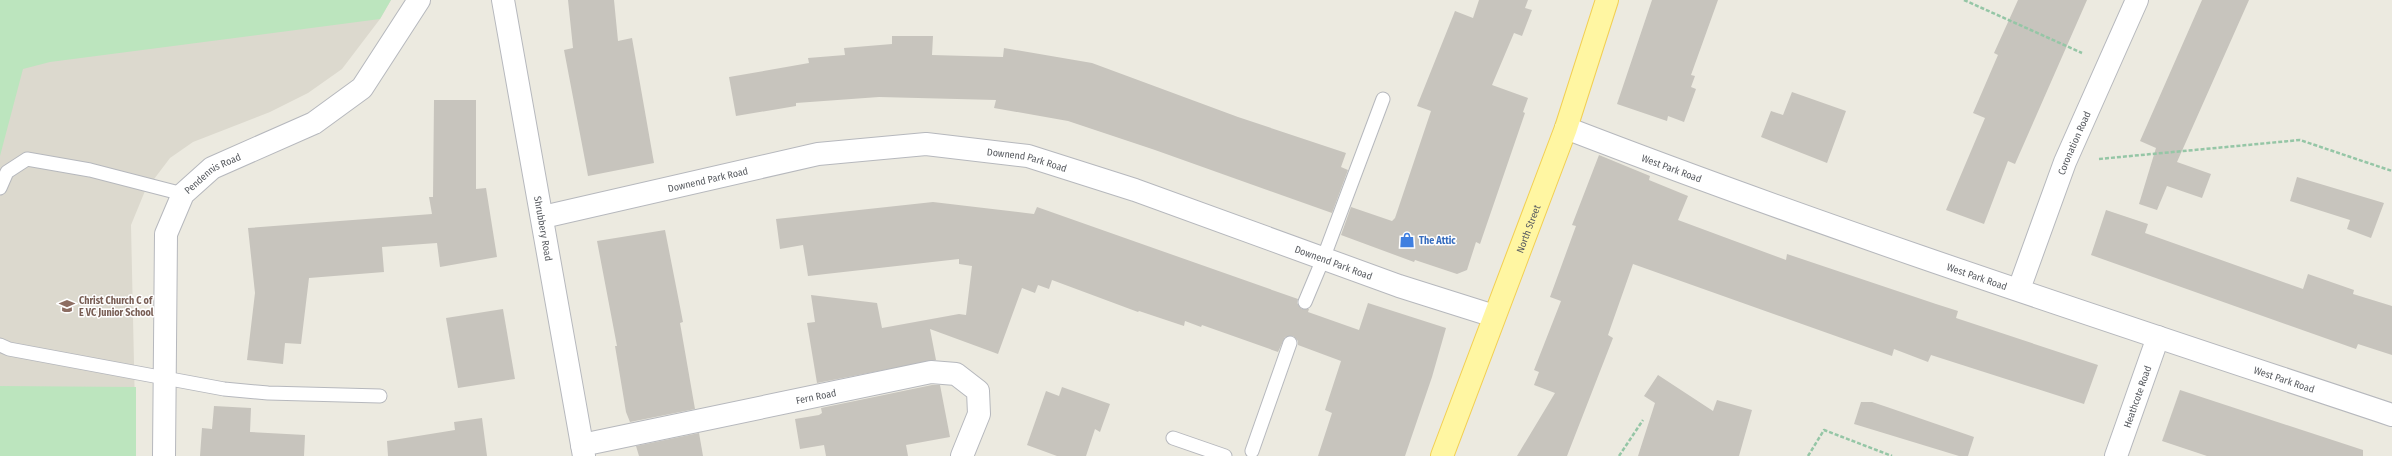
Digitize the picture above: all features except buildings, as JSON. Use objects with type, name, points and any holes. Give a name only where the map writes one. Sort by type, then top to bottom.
[{"type":"main road","name":"North Street","points":[[1442,456],[1566,128],[1607,0]]},
{"type":"street","name":"Pendennis Road","points":[[164,456],[166,234],[183,194],[212,168],[314,123],[362,88],[420,0]]},
{"type":"street","name":"Shrubbery Road","points":[[503,0],[543,216],[583,451]]},
{"type":"street","name":"Coronation Road","points":[[2019,290],[2065,162],[2107,64],[2137,0]]},
{"type":"street","name":"West Park Road","points":[[1566,128],[1675,170],[2019,290],[2392,415]]},
{"type":"street","name":"Downend Park Road","points":[[543,216],[818,154],[926,144],[1028,156],[1135,190],[1399,286],[1494,316]]},
{"type":"street","name":"Heathcote Road","points":[[2116,456],[2158,337]]},
{"type":"street","name":"Fern Road","points":[[583,451],[931,372],[956,374],[978,391],[979,414],[962,456]]},
{"type":"lane","points":[[1305,302],[1324,258],[1382,99]]},
{"type":"lane","points":[[0,188],[7,172],[27,159],[90,170],[183,194]]},
{"type":"lane","points":[[1252,451],[1290,343]]},
{"type":"lane","points":[[0,345],[9,349],[224,389],[268,393],[380,396]]},
{"type":"lane","points":[[1173,438],[1225,456]]},
{"type":"path","points":[[1964,0],[2107,64]]},
{"type":"path","points":[[2065,162],[2300,140],[2392,171]]},
{"type":"path","points":[[1619,456],[1644,420]]},
{"type":"path","points":[[1808,456],[1824,430],[1892,456]]},
{"type":"shaded area","name":"Christ Church C of E VC Junior School","points":[[0,0],[391,0],[380,19],[342,69],[308,93],[270,112],[193,142],[170,158],[145,191],[131,225],[136,456],[0,456]]},
{"type":"green space","points":[[0,0],[391,0],[380,19],[50,62],[23,69],[0,156]]},
{"type":"green space","points":[[0,386],[136,387],[136,456],[0,456]]},
{"type":"place","name":"The Attic","points":[[1407,240]]},
{"type":"place","name":"Christ Church C of E VC Junior School","points":[[67,306]]}]
